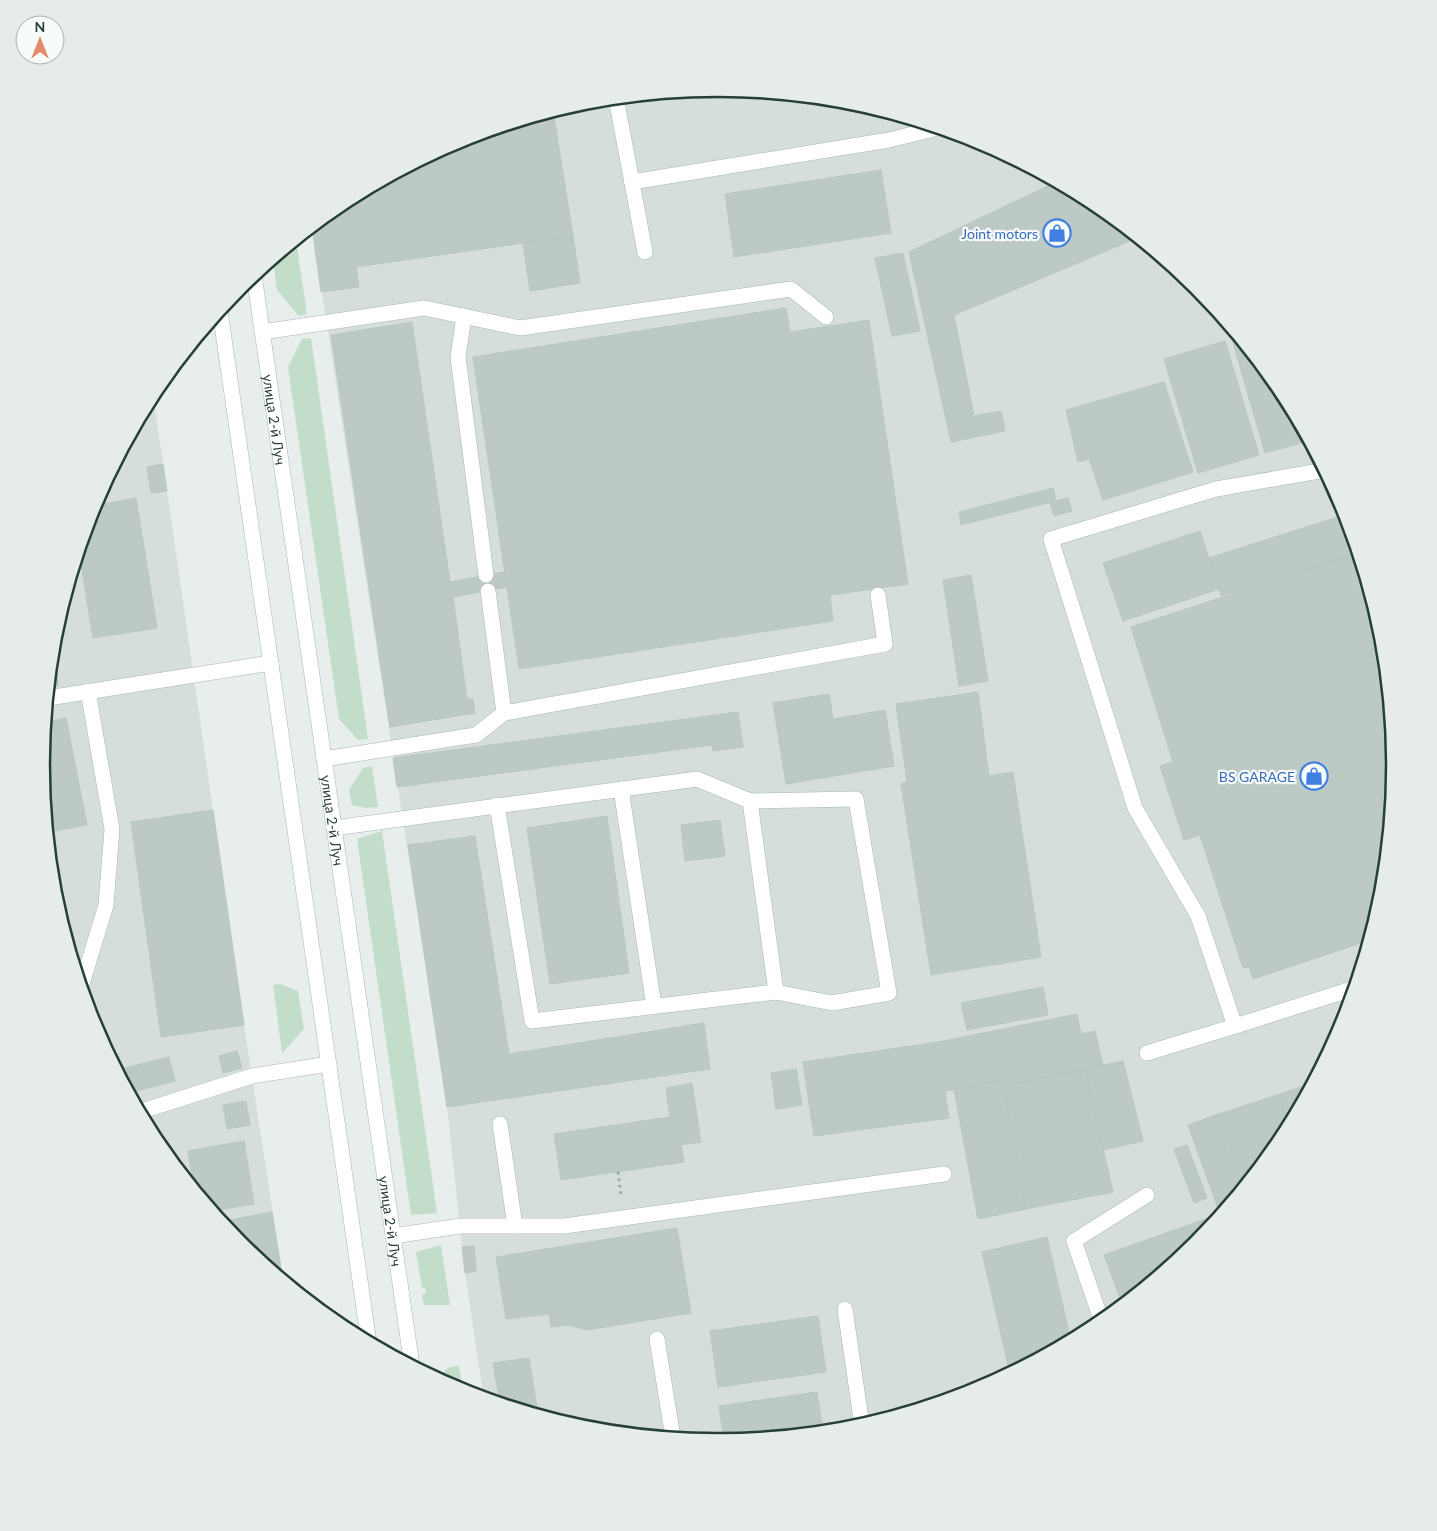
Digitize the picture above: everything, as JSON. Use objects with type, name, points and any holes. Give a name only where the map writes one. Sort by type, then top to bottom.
[{"type":"main road","points":[[617,105],[645,252]]},
{"type":"main road","points":[[632,182],[889,140],[928,130]]},
{"type":"main road","name":"улица 2-й Луч","points":[[255,284],[411,1359]]},
{"type":"main road","points":[[262,332],[424,308],[520,328],[791,289],[826,317]]},
{"type":"main road","points":[[464,316],[458,357],[504,713]]},
{"type":"main road","points":[[221,319],[368,1334]]},
{"type":"main road","points":[[1235,1026],[1198,916],[1135,808],[1051,539],[1216,489],[1319,471]]},
{"type":"main road","points":[[324,759],[476,735],[504,713],[885,644],[878,596]]},
{"type":"main road","points":[[54,697],[271,663]]},
{"type":"main road","points":[[84,976],[106,905],[112,829],[88,691]]},
{"type":"main road","points":[[334,828],[497,805],[697,779],[750,802],[856,800],[889,993],[832,1003],[776,992],[532,1021],[497,805]]},
{"type":"main road","points":[[621,789],[654,1006]]},
{"type":"main road","points":[[750,802],[776,992]]},
{"type":"main road","points":[[1147,1053],[1348,990]]},
{"type":"main road","points":[[146,1110],[252,1076],[329,1064]]},
{"type":"main road","points":[[500,1124],[515,1226]]},
{"type":"main road","points":[[394,1236],[460,1226],[564,1226],[944,1174]]},
{"type":"main road","points":[[1099,1314],[1074,1241],[1147,1195]]},
{"type":"main road","points":[[845,1309],[861,1418]]},
{"type":"main road","points":[[657,1339],[672,1433]]},
{"type":"shaded area","points":[[718,97],[762,98],[849,110],[933,132],[1014,166],[1090,210],[1125,235],[1191,293],[1221,325],[1249,359],[1297,431],[1318,470],[1352,551],[1374,635],[1381,678],[1383,696],[1383,835],[1374,896],[1364,939],[1352,980],[1318,1061],[1274,1137],[1249,1172],[1191,1238],[1125,1296],[1053,1344],[1014,1365],[933,1399],[849,1421],[762,1433],[675,1433],[588,1421],[545,1411],[483,1391],[465,1273],[447,1107],[313,234],[384,187],[423,166],[504,132],[588,110],[675,98]]},
{"type":"shaded area","points":[[155,407],[244,1025],[282,1271],[246,1238],[216,1206],[188,1172],[140,1100],[119,1061],[85,980],[63,896],[56,853],[51,809],[51,722],[63,635],[85,551],[101,510],[119,470]]},
{"type":"green space","points":[[297,247],[307,314],[299,316],[277,290],[274,267]]},
{"type":"green space","points":[[311,338],[368,739],[358,740],[339,719],[288,367],[302,339]]},
{"type":"green space","points":[[372,766],[378,807],[365,808],[352,805],[349,790],[363,768]]},
{"type":"green space","points":[[382,831],[437,1213],[411,1215],[357,839]]},
{"type":"green space","points":[[280,984],[298,991],[304,1029],[282,1053],[273,985]]},
{"type":"green space","points":[[441,1245],[450,1305],[424,1305],[422,1295],[426,1293],[425,1288],[422,1288],[416,1252]]},
{"type":"green space","points":[[459,1366],[462,1382],[441,1373],[450,1367]]},
{"type":"building","points":[[554,118],[573,236],[356,267],[359,287],[321,292],[313,234],[384,187],[423,166],[504,132]]},
{"type":"building","points":[[881,170],[891,233],[734,257],[725,194]]},
{"type":"building","points":[[1049,185],[1090,210],[1125,235],[1130,241],[954,315],[974,416],[1001,411],[1005,431],[951,442],[909,252]]},
{"type":"building","points":[[573,236],[580,283],[530,291],[523,243]]},
{"type":"building","points":[[903,253],[920,331],[892,336],[875,258]]},
{"type":"building","points":[[786,308],[790,332],[869,320],[908,584],[830,595],[833,621],[519,669],[473,357]]},
{"type":"building","points":[[412,322],[450,582],[504,572],[507,587],[453,597],[467,699],[473,699],[475,713],[390,727],[331,335]]},
{"type":"building","points":[[1232,339],[1274,394],[1303,443],[1265,453]]},
{"type":"building","points":[[1225,341],[1259,455],[1198,473],[1164,359]]},
{"type":"building","points":[[1164,382],[1193,472],[1103,500],[1089,459],[1078,462],[1066,410]]},
{"type":"building","points":[[163,464],[167,491],[151,493],[147,467]]},
{"type":"building","points":[[1053,488],[1056,501],[961,525],[959,512]]},
{"type":"building","points":[[136,498],[157,628],[93,638],[81,564],[104,504]]},
{"type":"building","points":[[1068,498],[1072,511],[1054,516],[1050,502]]},
{"type":"building","points":[[1339,517],[1353,555],[1221,596],[1209,558]]},
{"type":"building","points":[[1200,531],[1219,589],[1123,621],[1103,563]]},
{"type":"building","points":[[1353,555],[1374,635],[1386,722],[1386,809],[1374,896],[1363,942],[1253,979],[1249,967],[1243,968],[1200,835],[1184,840],[1160,766],[1173,762],[1131,627]]},
{"type":"building","points":[[971,575],[988,681],[959,686],[943,580]]},
{"type":"building","points":[[57,672],[58,686],[55,686]]},
{"type":"building","points":[[978,692],[989,776],[1013,772],[1041,957],[931,975],[901,784],[907,782],[896,704]]},
{"type":"building","points":[[829,694],[833,719],[885,710],[894,766],[786,784],[773,703]]},
{"type":"building","points":[[738,712],[743,747],[713,751],[712,745],[397,787],[393,758]]},
{"type":"building","points":[[66,718],[87,825],[54,831],[50,765],[51,721]]},
{"type":"building","points":[[213,810],[244,1025],[161,1037],[131,822]]},
{"type":"building","points":[[607,816],[629,973],[550,984],[527,828]]},
{"type":"building","points":[[720,820],[725,856],[685,861],[681,825]]},
{"type":"building","points":[[475,836],[509,1054],[704,1023],[710,1069],[447,1107],[408,845]]},
{"type":"building","points":[[1043,987],[1048,1015],[967,1030],[961,1003]]},
{"type":"building","points":[[1077,1014],[1081,1034],[1095,1031],[1103,1065],[1003,1086],[1002,1081],[945,1091],[949,1118],[814,1136],[803,1062],[938,1042]]},
{"type":"building","points":[[237,1051],[242,1068],[223,1073],[219,1056]]},
{"type":"building","points":[[169,1057],[175,1081],[135,1091],[123,1068]]},
{"type":"building","points":[[1123,1061],[1143,1141],[1103,1150],[1085,1069]]},
{"type":"building","points":[[796,1069],[802,1105],[776,1109],[771,1073]]},
{"type":"building","points":[[1085,1069],[1113,1192],[1026,1209],[1003,1086]]},
{"type":"building","points":[[1002,1081],[1026,1209],[978,1219],[954,1089]]},
{"type":"building","points":[[692,1083],[701,1142],[681,1145],[684,1162],[561,1180],[554,1134],[670,1117],[666,1088]]},
{"type":"building","points":[[1305,1086],[1274,1137],[1251,1169],[1240,1173],[1219,1114]]},
{"type":"building","points":[[246,1101],[250,1125],[227,1129],[223,1105]]},
{"type":"building","points":[[1219,1114],[1240,1173],[1251,1169],[1218,1209],[1188,1125]]},
{"type":"building","points":[[244,1141],[254,1204],[220,1210],[192,1177],[188,1151]]},
{"type":"building","points":[[1187,1145],[1207,1198],[1194,1203],[1174,1149]]},
{"type":"building","points":[[272,1212],[282,1271],[246,1238],[230,1220]]},
{"type":"building","points":[[1210,1217],[1159,1268],[1120,1299],[1104,1255]]},
{"type":"building","points":[[677,1228],[691,1313],[586,1330],[569,1325],[551,1327],[549,1314],[506,1319],[496,1257]]},
{"type":"building","points":[[1047,1237],[1069,1334],[1009,1367],[982,1252]]},
{"type":"building","points":[[474,1246],[476,1271],[465,1273],[462,1247]]},
{"type":"building","points":[[818,1316],[826,1372],[718,1387],[710,1331]]},
{"type":"building","points":[[529,1358],[537,1409],[499,1397],[493,1363]]},
{"type":"building","points":[[817,1392],[822,1425],[762,1433],[723,1434],[719,1406]]},
{"type":"place","name":"Joint motors","points":[[1057,233]]},
{"type":"place","name":"BS GARAGE","points":[[1314,776]]}]
